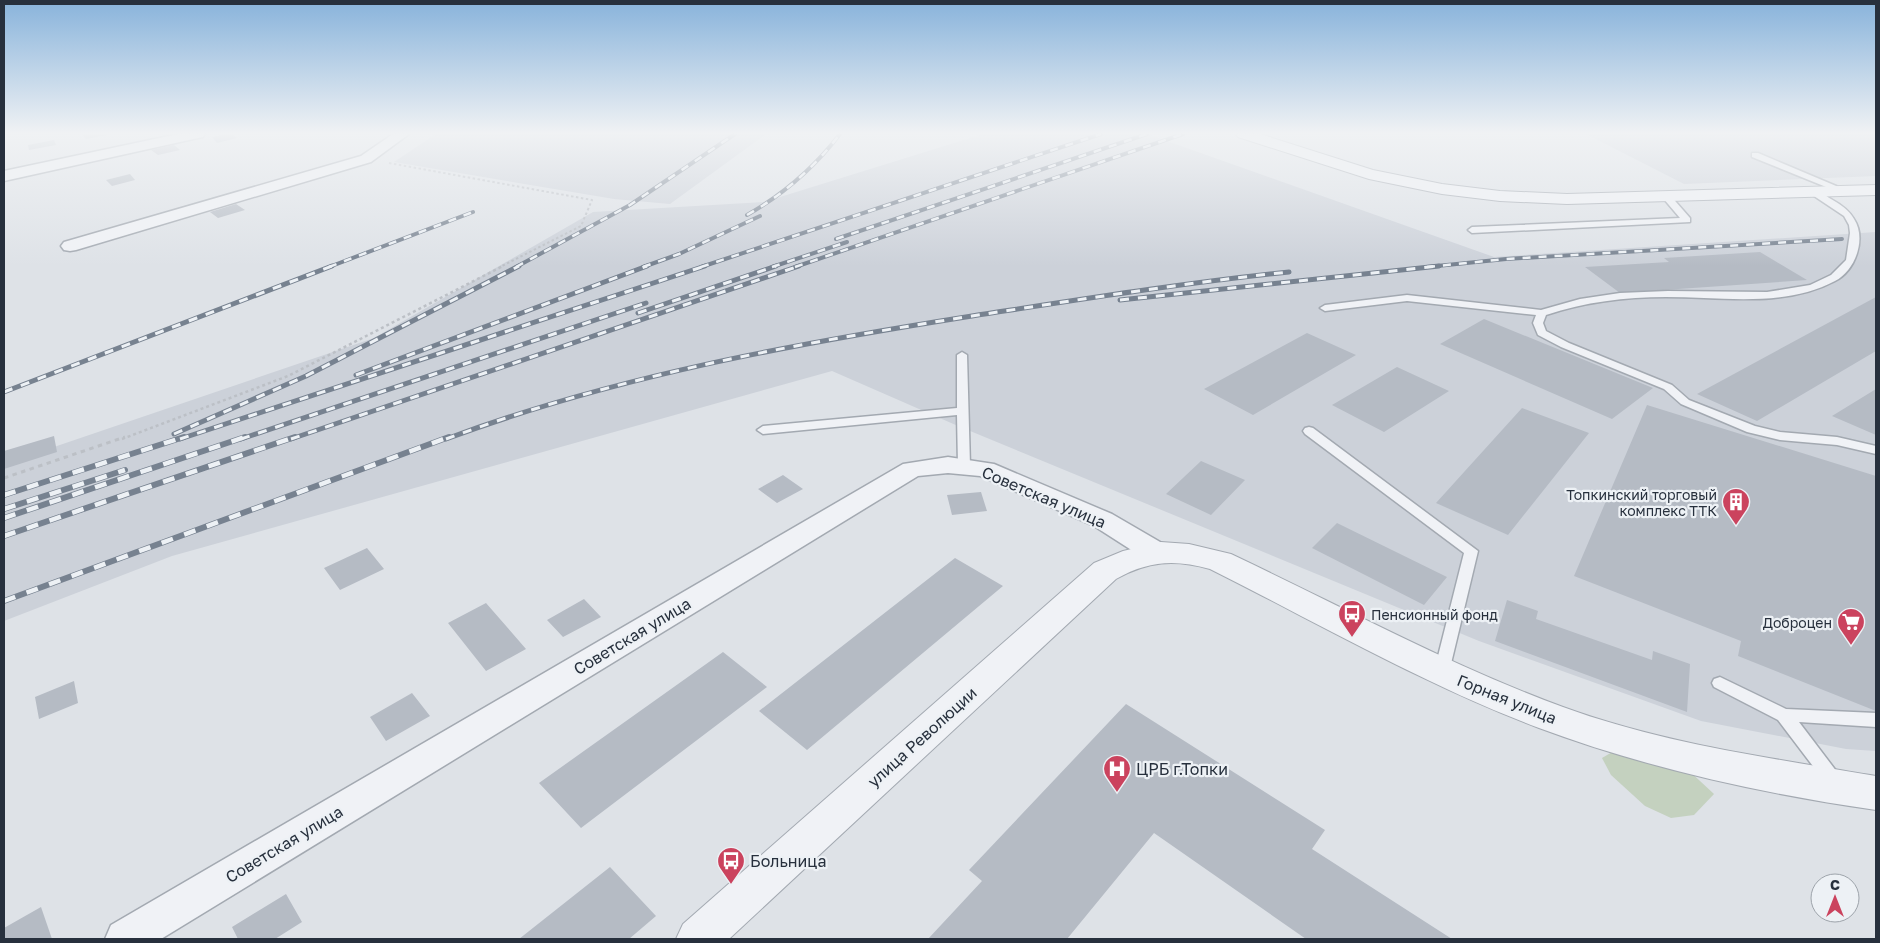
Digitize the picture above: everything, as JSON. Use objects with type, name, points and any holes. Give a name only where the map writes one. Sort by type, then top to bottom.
[{"type":"street","points":[[70,246],[301,178]]},
{"type":"street","points":[[1388,178],[1442,189],[1533,198],[1876,190]]},
{"type":"street","name":"Советская улица","points":[[125,939],[912,469],[929,466],[964,466],[985,469],[1063,501],[1103,520],[1157,552]]},
{"type":"street","name":"Горная улица","points":[[1157,552],[1200,555],[1220,562],[1442,672],[1554,719],[1688,758],[1876,793]]},
{"type":"street","name":"улица Революции","points":[[712,935],[1105,571],[1135,556],[1157,552]]},
{"type":"lane","points":[[1812,178],[1844,191]]},
{"type":"lane","points":[[1325,308],[1407,298],[1542,313],[1569,303],[1611,296],[1647,294],[1753,295],[1804,290],[1833,279],[1851,261],[1853,226],[1848,216],[1836,205],[1814,192]]},
{"type":"lane","points":[[1472,230],[1687,220],[1666,196]]},
{"type":"lane","points":[[1542,313],[1538,324],[1542,332],[1565,345],[1668,387],[1685,402],[1751,429],[1780,436],[1837,441],[1876,450]]},
{"type":"lane","points":[[962,355],[964,466]]},
{"type":"lane","points":[[763,430],[963,411]]},
{"type":"lane","points":[[1308,431],[1471,551],[1442,672]]},
{"type":"lane","points":[[1720,683],[1784,715],[1876,720]]},
{"type":"lane","points":[[1784,715],[1838,787]]},
{"type":"path","points":[[4,478],[98,448],[288,376],[581,226],[592,200],[471,178]]},
{"type":"shaded area","points":[[489,178],[706,178],[670,204],[614,199]]},
{"type":"shaded area","points":[[841,178],[1271,178],[1494,257],[1876,232],[1876,751],[1846,749],[1701,721],[1479,641],[958,426],[832,371],[172,556],[4,621],[4,464],[374,338],[593,212],[764,202]]},
{"type":"shaded area","points":[[1672,178],[1828,178],[1684,184]]},
{"type":"green space","points":[[1614,751],[1686,768],[1714,794],[1694,815],[1671,818],[1645,806],[1611,775],[1602,758]]},
{"type":"building","points":[[133,178],[135,180],[112,186],[106,180]]},
{"type":"building","points":[[236,204],[245,210],[218,218],[210,212]]},
{"type":"building","points":[[1760,252],[1807,280],[1620,293],[1585,267],[1669,262],[1664,258]]},
{"type":"building","points":[[1876,297],[1876,351],[1757,421],[1697,394]]},
{"type":"building","points":[[1484,319],[1653,388],[1612,419],[1440,344]]},
{"type":"building","points":[[1307,333],[1356,355],[1253,415],[1204,389]]},
{"type":"building","points":[[1397,367],[1449,391],[1384,432],[1332,405]]},
{"type":"building","points":[[1876,389],[1876,435],[1832,416]]},
{"type":"building","name":"Топкинский торговый комплекс ТТК","points":[[1647,405],[1876,476],[1876,711],[1738,656],[1741,641],[1574,576]]},
{"type":"building","points":[[1522,408],[1589,433],[1508,535],[1436,503]]},
{"type":"building","points":[[54,436],[57,452],[4,469],[4,451]]},
{"type":"building","points":[[1201,461],[1245,480],[1211,515],[1166,494]]},
{"type":"building","points":[[783,475],[803,489],[777,503],[758,489]]},
{"type":"building","points":[[981,492],[987,511],[952,515],[947,495]]},
{"type":"building","points":[[1337,523],[1447,577],[1424,605],[1312,548]]},
{"type":"building","points":[[367,548],[384,569],[340,590],[324,568]]},
{"type":"building","points":[[955,558],[1003,586],[807,750],[759,711]]},
{"type":"building","points":[[584,599],[601,617],[563,637],[547,620]]},
{"type":"building","points":[[1507,600],[1538,611],[1536,619],[1652,660],[1653,651],[1690,664],[1687,712],[1495,641]]},
{"type":"building","points":[[486,603],[526,649],[486,671],[448,623]]},
{"type":"building","points":[[723,652],[767,687],[581,828],[539,783]]},
{"type":"building","points":[[74,681],[78,703],[39,719],[35,697]]},
{"type":"building","points":[[412,693],[430,716],[386,741],[370,717]]},
{"type":"building","name":"ЦРБ г.Топки","points":[[1126,704],[1325,830],[1312,849],[1452,939],[1306,939],[1154,833],[1067,939],[928,939],[982,881],[969,870]]},
{"type":"building","points":[[610,867],[656,916],[629,939],[519,939]]},
{"type":"building","points":[[286,894],[302,922],[275,939],[238,939],[232,927]]},
{"type":"building","points":[[41,907],[52,939],[4,939],[4,928]]},
{"type":"railway","points":[[516,267],[630,205],[670,178]]},
{"type":"railway","points":[[747,215],[761,207],[799,178]]},
{"type":"railway","points":[[701,267],[969,178]]},
{"type":"railway","points":[[836,239],[1017,178]]},
{"type":"railway","points":[[795,267],[1055,178]]},
{"type":"railway","points":[[329,267],[473,212]]},
{"type":"railway","points":[[643,267],[679,254],[760,216]]},
{"type":"railway","points":[[1427,267],[1506,259],[1842,239]]},
{"type":"railway","points":[[772,267],[847,242]]},
{"type":"railway","points":[[4,392],[332,266]]},
{"type":"railway","points":[[174,434],[306,376],[519,266]]},
{"type":"railway","points":[[356,375],[647,266]]},
{"type":"railway","points":[[180,439],[705,266]]},
{"type":"railway","points":[[638,313],[776,266]]},
{"type":"railway","points":[[291,439],[799,266]]},
{"type":"railway","points":[[1120,300],[1439,266]]},
{"type":"railway","points":[[446,439],[574,397],[706,364],[905,327],[1051,304],[1289,272]]},
{"type":"railway","points":[[241,439],[646,303]]},
{"type":"railway","points":[[4,495],[184,437]]},
{"type":"railway","points":[[4,518],[245,437]]},
{"type":"railway","points":[[4,536],[295,437]]},
{"type":"railway","points":[[4,601],[449,437]]},
{"type":"railway","points":[[4,509],[125,470]]},
{"type":"place","name":"Топкинский торговый комплекс ТТК","points":[[1736,526]]},
{"type":"place","name":"Пенсионный фонд","points":[[1352,638]]},
{"type":"place","name":"Доброцен","points":[[1851,646]]},
{"type":"place","name":"ЦРБ г.Топки","points":[[1117,793]]},
{"type":"place","name":"Больница","points":[[731,885]]}]
